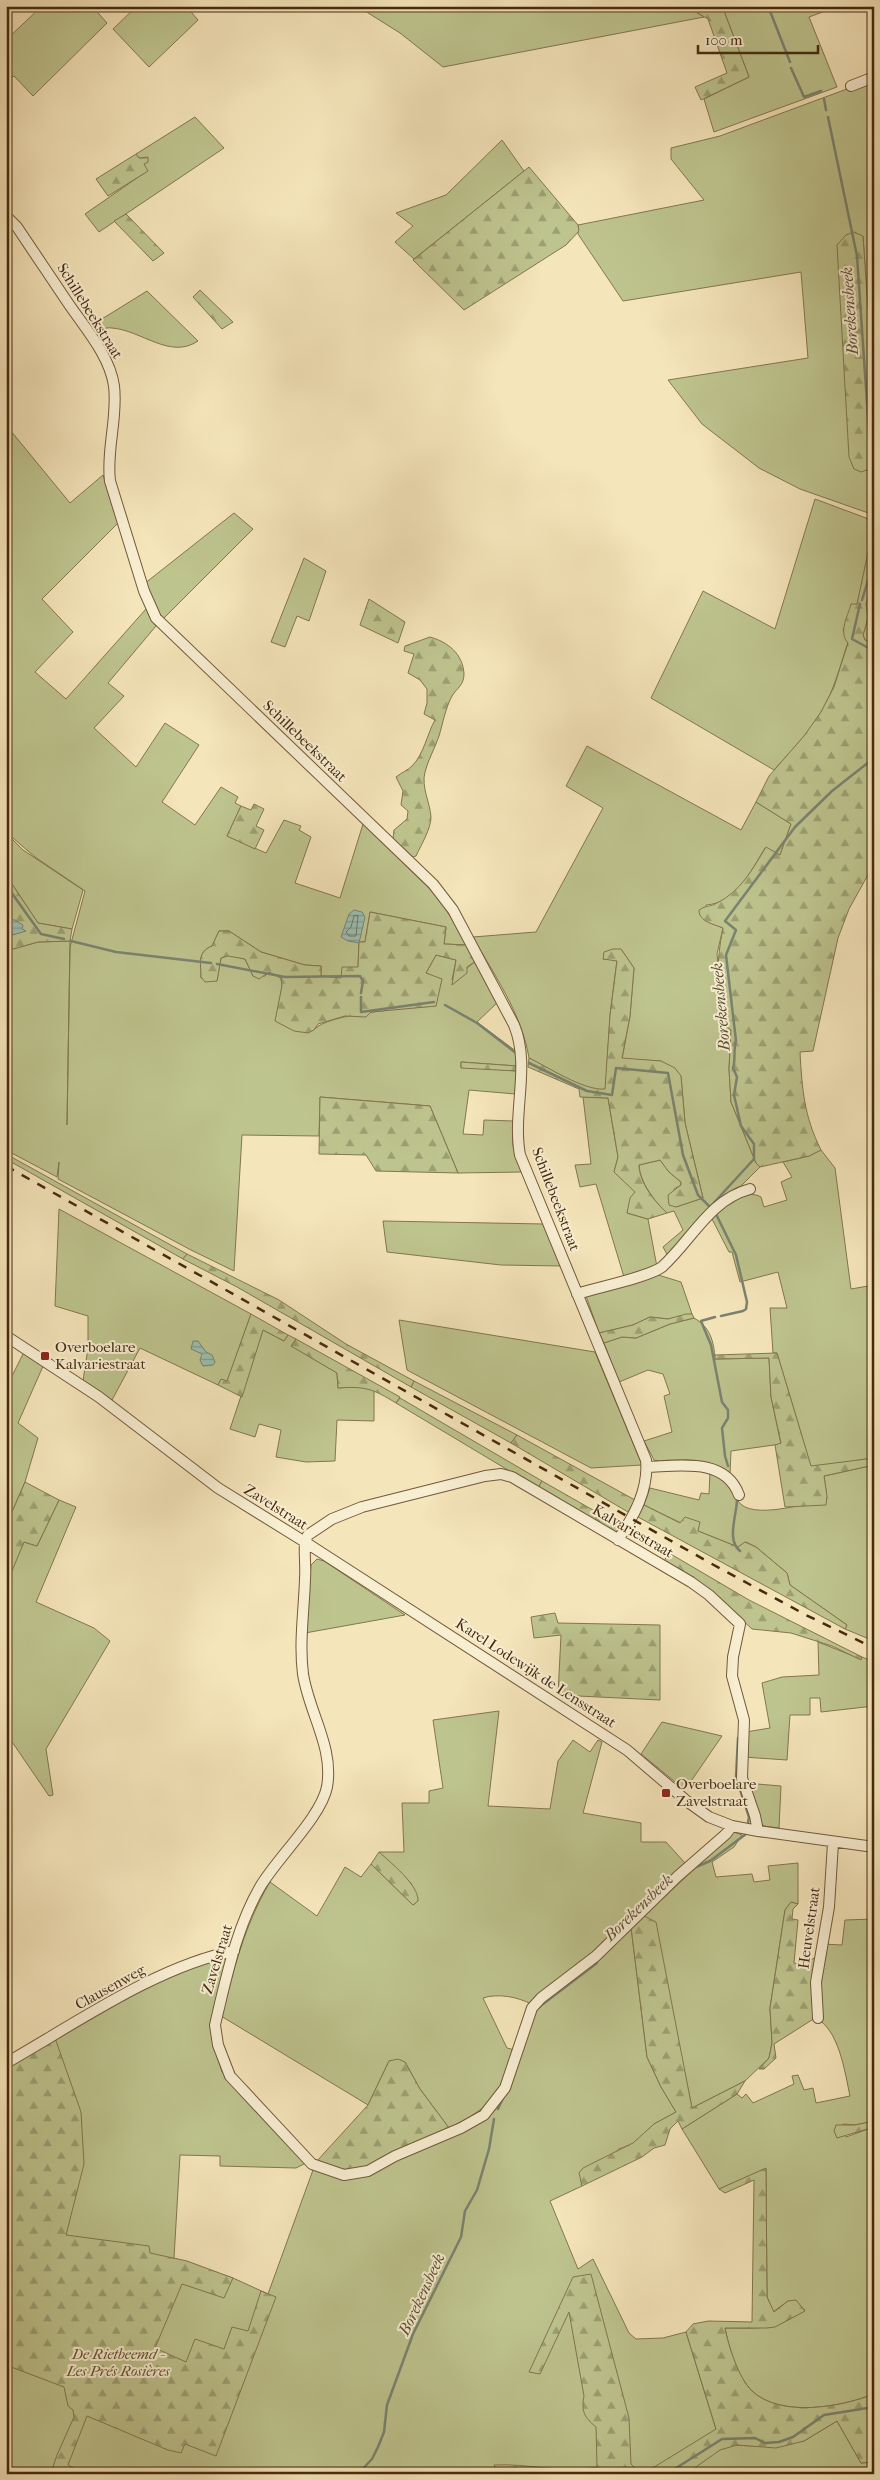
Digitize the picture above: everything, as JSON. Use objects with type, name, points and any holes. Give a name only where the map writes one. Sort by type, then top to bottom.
[{"type":"street","points":[[851,86],[874,77]]},
{"type":"street","name":"Schillebeekstraat","points":[[6,216],[17,227],[87,331],[110,370],[114,388],[108,466],[110,481],[144,591],[156,618],[433,884],[452,910],[514,1025],[520,1041],[522,1054],[517,1126],[520,1155],[646,1467],[645,1486],[618,1540]]},
{"type":"street","points":[[577,1294],[660,1268],[710,1212],[740,1191],[750,1188]]},
{"type":"street","name":"Zavelstraat","points":[[6,1336],[99,1397],[218,1488],[306,1542],[302,1650],[303,1674],[308,1700],[325,1746],[329,1763],[326,1790],[320,1806],[260,1887],[248,1912],[234,1951],[216,2025],[220,2056],[230,2076],[312,2164],[344,2175],[358,2174],[461,2128],[484,2114],[504,2088],[532,2008],[541,1998],[596,1956],[678,1876],[726,1834],[732,1826]]},
{"type":"street","points":[[646,1467],[710,1468],[725,1475],[735,1483],[739,1495]]},
{"type":"street","name":"Kalvariestraat","points":[[306,1542],[308,1535],[315,1529],[346,1513],[460,1482],[501,1474],[512,1477],[703,1590],[740,1624],[733,1657],[732,1676],[744,1720],[742,1778],[755,1816],[753,1830]]},
{"type":"street","name":"Karel Lodewijk de Lensstraat","points":[[306,1542],[627,1750],[698,1810],[732,1826],[753,1830]]},
{"type":"street","points":[[753,1830],[833,1843],[874,1847]]},
{"type":"street","name":"Heuvelstraat","points":[[818,2018],[816,1982],[829,1907],[833,1843]]},
{"type":"street","name":"Clausenweg","points":[[6,2062],[149,1982],[186,1965],[234,1951]]},
{"type":"green space","points":[[42,6],[92,6],[107,23],[33,96],[14,76],[6,83],[6,40]]},
{"type":"green space","points":[[137,6],[186,6],[198,20],[149,67],[113,29]]},
{"type":"green space","points":[[357,6],[686,6],[704,17],[443,67],[400,33]]},
{"type":"green space","points":[[686,6],[718,6],[724,11],[749,77],[701,100],[695,87],[727,73],[708,19]]},
{"type":"green space","points":[[718,6],[839,6],[809,17],[837,87],[714,132],[704,99],[749,77],[724,11]]},
{"type":"green space","points":[[874,79],[874,397],[863,236],[868,471],[874,464],[874,515],[800,489],[759,468],[702,424],[668,380],[808,358],[801,272],[623,301],[578,234],[578,225],[704,200],[671,159],[671,148],[720,136]]},
{"type":"green space","points":[[195,117],[224,148],[99,232],[85,214],[147,171],[136,154]]},
{"type":"green space","points":[[502,140],[524,171],[414,259],[395,242],[413,226],[396,213],[446,195]]},
{"type":"green space","points":[[136,154],[139,158],[148,157],[148,162],[144,164],[148,171],[108,196],[96,179]]},
{"type":"green space","points":[[529,167],[578,225],[579,231],[566,245],[464,310],[413,260]]},
{"type":"green space","points":[[126,214],[164,253],[153,261],[114,221]]},
{"type":"green space","points":[[854,232],[863,236],[874,397],[874,464],[872,468],[861,472],[854,469],[849,457],[837,245],[846,235]]},
{"type":"green space","points":[[200,290],[233,322],[222,329],[193,297]]},
{"type":"green space","points":[[147,291],[198,341],[187,346],[166,346],[123,330],[107,328],[93,332],[89,327]]},
{"type":"green space","points":[[6,425],[70,503],[103,475],[118,523],[42,599],[73,632],[35,672],[66,699],[146,609],[156,626],[108,683],[124,696],[94,728],[136,767],[165,723],[199,745],[162,802],[195,825],[221,787],[238,797],[235,803],[241,806],[227,836],[266,853],[284,820],[301,826],[299,830],[311,837],[295,883],[340,898],[363,824],[438,897],[468,945],[444,944],[446,927],[370,912],[365,942],[359,942],[358,967],[341,978],[321,976],[321,966],[305,965],[261,952],[229,931],[219,931],[212,946],[207,948],[202,955],[201,978],[217,981],[221,958],[228,955],[245,959],[253,976],[265,976],[269,972],[281,978],[282,986],[276,1021],[314,1030],[322,1024],[352,1015],[436,1006],[426,973],[436,955],[456,960],[452,980],[476,961],[498,1002],[477,1022],[517,1052],[517,1066],[461,1062],[461,1067],[517,1071],[515,1094],[469,1090],[463,1134],[483,1135],[484,1120],[513,1121],[513,1146],[522,1172],[458,1173],[430,1106],[320,1097],[319,1136],[242,1135],[234,1271],[58,1179],[59,1162],[57,1177],[6,1150],[6,951],[38,942],[70,941],[67,1125],[70,947],[85,891],[35,857],[6,832]]},
{"type":"green space","points":[[815,499],[874,521],[874,525],[857,605],[843,630],[848,642],[833,687],[826,704],[816,720],[774,770],[651,698],[703,591],[775,629]]},
{"type":"green space","points":[[234,513],[253,529],[163,619],[156,611],[144,584]]},
{"type":"green space","points":[[874,525],[874,578],[866,604],[868,618],[863,635],[865,640],[874,644],[874,864],[849,909],[838,938],[813,1051],[800,1052],[807,1114],[821,1150],[809,1156],[760,1167],[756,1163],[731,1102],[729,1069],[731,1030],[720,1022],[718,998],[718,964],[723,928],[704,920],[699,910],[715,904],[733,892],[756,864],[766,847],[780,855],[791,824],[756,802],[769,776],[804,736],[821,712],[834,687],[848,643],[844,634],[845,624],[851,604],[857,604]]},
{"type":"green space","points":[[304,558],[326,571],[309,621],[297,616],[285,647],[271,642]]},
{"type":"green space","points":[[874,578],[874,644],[865,640],[863,635],[868,618],[866,604]]},
{"type":"green space","points":[[369,599],[405,622],[398,643],[360,625]]},
{"type":"green space","points":[[430,637],[443,642],[458,655],[463,667],[464,678],[462,684],[452,696],[425,772],[424,783],[431,822],[416,856],[413,857],[393,839],[394,830],[407,819],[408,811],[401,805],[403,791],[396,777],[416,761],[435,720],[424,714],[427,703],[427,689],[420,680],[408,673],[414,654],[404,651],[405,646]]},
{"type":"green space","points":[[587,746],[741,830],[756,802],[791,824],[780,855],[765,848],[748,876],[734,892],[717,903],[706,905],[708,922],[723,928],[717,954],[725,1026],[731,1030],[729,1069],[731,1102],[756,1163],[760,1167],[742,1185],[710,1208],[668,1256],[663,1247],[683,1230],[674,1211],[667,1213],[657,1203],[642,1178],[639,1165],[660,1160],[669,1172],[681,1182],[681,1185],[674,1189],[676,1207],[703,1198],[685,1123],[681,1076],[661,1061],[622,1059],[630,1016],[634,968],[621,949],[603,959],[617,960],[610,1015],[605,1090],[596,1089],[577,1083],[529,1058],[514,1010],[473,937],[536,932],[603,808],[566,786]]},
{"type":"green space","points":[[254,804],[264,809],[256,826],[264,830],[255,849],[227,836],[241,806],[251,810]]},
{"type":"green space","points":[[6,833],[23,850],[83,890],[72,929],[38,923],[6,875]]},
{"type":"green space","points":[[6,875],[38,923],[72,929],[70,941],[38,942],[6,951]]},
{"type":"green space","points":[[370,912],[446,927],[444,944],[468,945],[476,961],[467,967],[467,973],[452,985],[456,960],[436,955],[426,973],[442,979],[436,1006],[371,1012],[366,1017],[345,1016],[318,1024],[314,1030],[308,1033],[294,1031],[275,1021],[282,986],[281,978],[269,972],[259,979],[253,976],[245,959],[228,956],[221,958],[217,981],[205,982],[201,977],[201,959],[204,951],[212,946],[219,931],[229,931],[261,952],[305,965],[321,966],[321,976],[341,978],[342,967],[358,967],[359,942],[365,942]]},
{"type":"green space","points":[[621,949],[634,968],[630,1016],[622,1058],[661,1061],[675,1068],[681,1076],[685,1123],[703,1198],[676,1207],[669,1205],[668,1195],[681,1185],[681,1182],[669,1172],[660,1160],[639,1165],[648,1191],[667,1213],[648,1219],[627,1213],[630,1198],[635,1192],[614,1172],[618,1157],[608,1098],[580,1097],[579,1089],[528,1067],[529,1058],[566,1078],[596,1089],[605,1089],[610,1015],[617,961],[603,959],[604,952]]},
{"type":"green space","points":[[461,1062],[517,1066],[517,1071],[461,1068]]},
{"type":"green space","points":[[320,1097],[430,1106],[458,1173],[376,1171],[366,1155],[319,1154]]},
{"type":"green space","points":[[583,1097],[608,1098],[618,1157],[614,1172],[636,1192],[627,1213],[648,1219],[657,1267],[624,1277],[596,1184],[580,1187],[575,1165],[591,1164]]},
{"type":"green space","points":[[821,1150],[835,1168],[851,1289],[874,1285],[874,1458],[811,1467],[777,1353],[773,1353],[770,1308],[787,1308],[778,1272],[740,1282],[732,1252],[729,1252],[711,1217],[728,1203],[741,1196],[755,1195],[761,1197],[764,1207],[787,1200],[781,1182],[792,1177],[783,1162],[809,1156]]},
{"type":"green space","points":[[6,1154],[187,1254],[183,1259],[6,1159]]},
{"type":"green space","points":[[59,1209],[251,1314],[227,1382],[221,1380],[218,1385],[140,1348],[112,1400],[83,1381],[88,1348],[88,1316],[55,1306]]},
{"type":"green space","points":[[383,1221],[544,1224],[561,1266],[501,1265],[387,1252]]},
{"type":"green space","points":[[187,1254],[279,1300],[346,1344],[414,1381],[411,1387],[237,1287],[183,1259]]},
{"type":"green space","points":[[655,1274],[681,1282],[692,1314],[668,1319],[650,1317],[633,1325],[599,1333],[586,1296]]},
{"type":"green space","points":[[251,1314],[288,1335],[284,1341],[263,1330],[242,1397],[218,1385],[221,1379],[227,1381]]},
{"type":"green space","points":[[692,1314],[694,1318],[670,1324],[636,1338],[622,1337],[604,1343],[599,1333],[633,1325],[650,1317],[668,1319]]},
{"type":"green space","points":[[694,1318],[704,1326],[710,1335],[714,1346],[715,1359],[769,1358],[771,1397],[781,1444],[731,1451],[730,1474],[654,1460],[644,1441],[672,1432],[664,1396],[670,1394],[663,1374],[648,1370],[619,1382],[604,1343],[622,1337],[636,1338],[670,1324]]},
{"type":"green space","points":[[399,1320],[595,1352],[642,1465],[591,1468],[407,1370]]},
{"type":"green space","points":[[263,1330],[284,1341],[288,1335],[296,1339],[292,1346],[337,1373],[338,1388],[362,1386],[374,1389],[374,1421],[337,1420],[335,1461],[306,1462],[276,1457],[281,1430],[259,1424],[255,1437],[230,1429]]},
{"type":"green space","points":[[296,1339],[400,1397],[396,1403],[381,1394],[363,1388],[338,1388],[337,1373],[291,1346]]},
{"type":"green space","points":[[24,1352],[44,1364],[18,1423],[38,1438],[25,1482],[6,1526],[6,1388]]},
{"type":"green space","points":[[777,1353],[811,1466],[874,1458],[874,1465],[824,1476],[827,1496],[826,1505],[785,1507],[775,1445],[781,1443],[771,1397],[769,1358],[715,1359],[715,1355]]},
{"type":"green space","points":[[414,1381],[517,1435],[511,1443],[411,1387]]},
{"type":"green space","points":[[400,1398],[542,1481],[538,1488],[396,1403]]},
{"type":"green space","points":[[517,1435],[635,1500],[628,1512],[511,1443]]},
{"type":"green space","points":[[874,1465],[874,1641],[845,1629],[847,1625],[790,1585],[787,1573],[756,1547],[746,1542],[738,1547],[698,1531],[699,1522],[681,1523],[644,1505],[650,1488],[699,1500],[701,1493],[709,1494],[710,1472],[720,1477],[729,1485],[735,1492],[738,1501],[745,1507],[755,1510],[767,1510],[793,1507],[827,1499],[824,1476]]},
{"type":"green space","points":[[542,1481],[621,1526],[618,1531],[613,1532],[538,1488]]},
{"type":"green space","points":[[25,1482],[59,1500],[37,1546],[24,1542],[7,1583],[6,1526]]},
{"type":"green space","points":[[59,1500],[76,1507],[36,1602],[94,1628],[110,1641],[46,1749],[53,1795],[49,1796],[6,1733],[6,1582],[24,1542],[37,1546]]},
{"type":"green space","points":[[644,1505],[680,1523],[685,1517],[700,1522],[698,1531],[738,1547],[745,1542],[756,1547],[787,1573],[790,1585],[847,1625],[845,1629],[638,1517]]},
{"type":"green space","points":[[669,1553],[749,1600],[862,1657],[861,1660],[832,1646],[791,1633],[752,1629],[712,1592],[664,1561]]},
{"type":"green space","points":[[317,1559],[324,1561],[405,1615],[305,1633],[311,1565]]},
{"type":"green space","points":[[555,1613],[558,1623],[660,1625],[660,1700],[558,1695],[561,1635],[534,1638],[531,1617]]},
{"type":"green space","points":[[818,1642],[861,1659],[862,1657],[874,1662],[874,1706],[821,1712],[820,1698],[810,1698],[810,1715],[790,1715],[787,1760],[743,1757],[746,1732],[770,1728],[762,1683],[782,1677],[819,1675]]},
{"type":"green space","points":[[499,1711],[488,1806],[550,1809],[558,1761],[573,1740],[590,1752],[598,1740],[602,1742],[583,1813],[641,1823],[641,1842],[666,1842],[685,1863],[594,1953],[531,2004],[508,1996],[483,1998],[507,2048],[515,2050],[504,2079],[492,2098],[476,2113],[449,2128],[420,2089],[405,2062],[389,2061],[368,2105],[221,2016],[247,1930],[270,1882],[317,1916],[345,1867],[361,1877],[371,1864],[413,1905],[418,1901],[411,1883],[379,1852],[404,1852],[402,1803],[429,1803],[429,1791],[443,1788],[433,1720]]},
{"type":"green space","points":[[662,1722],[722,1736],[685,1790],[641,1754]]},
{"type":"green space","points":[[745,1783],[781,1786],[779,1828],[764,1826],[761,1823]]},
{"type":"green space","points":[[734,1832],[742,1835],[734,1847],[712,1862],[716,1877],[752,1874],[754,1882],[770,1880],[768,1866],[798,1863],[798,1904],[791,1902],[785,1910],[770,2008],[772,2043],[769,2058],[745,2081],[692,2108],[676,2032],[644,1916]]},
{"type":"green space","points":[[379,1852],[403,1874],[414,1888],[418,1901],[413,1905],[371,1864]]},
{"type":"green space","points":[[791,1902],[798,1904],[793,1909],[792,1919],[798,1920],[794,1963],[809,1966],[810,1960],[817,1957],[815,2018],[774,2044],[776,2058],[764,2069],[759,2069],[769,2058],[772,2043],[770,2008],[785,1910]]},
{"type":"green space","points":[[644,1916],[656,1922],[692,2108],[745,2081],[737,2094],[682,2129],[678,2121],[670,2129],[665,2145],[654,2148],[642,2157],[582,2186],[579,2173],[583,2168],[633,2143],[654,2124],[676,2112],[661,2087],[647,2057],[631,1927]]},
{"type":"green space","points":[[874,1919],[874,2121],[855,2125],[843,2124],[846,2137],[874,2127],[874,2394],[845,2403],[812,2408],[779,2405],[764,2399],[752,2391],[742,2378],[734,2361],[725,2328],[775,2325],[805,2310],[788,2301],[773,2312],[767,2297],[766,2169],[719,2189],[682,2129],[737,2094],[742,2098],[746,2094],[753,2103],[794,2084],[792,2076],[798,2075],[804,2090],[813,2088],[816,2103],[850,2096],[840,2052],[830,2031],[815,2018],[822,1944],[842,1945],[845,1920]]},
{"type":"green space","points":[[631,1927],[647,2057],[661,2087],[676,2112],[654,2124],[634,2143],[619,2149],[581,2184],[582,2186],[550,2201],[578,2269],[593,2259],[629,2333],[636,2339],[663,2338],[686,2332],[716,2429],[736,2445],[754,2446],[804,2441],[837,2421],[861,2463],[874,2462],[874,2474],[6,2474],[6,2066],[150,1984],[180,1970],[227,1956],[215,2049],[222,2072],[306,2163],[296,2168],[220,2166],[220,2156],[180,2155],[174,2258],[233,2278],[268,2294],[313,2170],[485,2118],[503,2096],[510,2083],[534,2015],[539,2008],[598,1962]]},
{"type":"green space","name":"De Rietbeemd - Les Prés Rosières","points":[[55,2038],[81,2112],[84,2164],[66,2235],[149,2246],[150,2253],[187,2261],[233,2278],[224,2298],[182,2284],[155,2348],[186,2362],[195,2339],[224,2349],[232,2327],[248,2331],[261,2291],[276,2297],[216,2456],[185,2444],[181,2453],[168,2450],[87,2416],[68,2465],[86,2474],[51,2473],[74,2417],[73,2410],[68,2406],[64,2387],[6,2365],[6,2066]]},
{"type":"green space","points":[[398,2059],[405,2062],[420,2089],[449,2128],[367,2167],[341,2170],[316,2162],[368,2105],[389,2061]]},
{"type":"green space","points":[[874,2121],[874,2127],[837,2138],[834,2131],[836,2125],[855,2125]]},
{"type":"green space","points":[[766,2168],[767,2297],[774,2312],[788,2301],[796,2300],[805,2311],[775,2327],[725,2328],[735,2361],[747,2386],[752,2391],[764,2399],[779,2405],[811,2408],[829,2406],[874,2394],[874,2462],[861,2463],[837,2421],[804,2441],[776,2448],[737,2445],[720,2450],[686,2474],[498,2474],[494,2465],[520,2465],[558,2469],[597,2467],[596,2427],[586,2417],[583,2410],[584,2396],[569,2312],[540,2374],[529,2372],[573,2277],[591,2274],[629,2418],[631,2464],[636,2469],[651,2469],[716,2429],[686,2332],[693,2324],[708,2321],[752,2322],[754,2180],[725,2193],[719,2189]]},
{"type":"water","points":[[354,910],[362,912],[365,917],[359,943],[348,941],[341,937],[349,914]]},
{"type":"water","points":[[6,919],[15,920],[23,925],[22,929],[26,931],[6,937]]},
{"type":"water","points":[[193,1341],[198,1341],[206,1352],[212,1355],[215,1362],[213,1365],[203,1366],[200,1360],[202,1354],[191,1349]]},
{"type":"waterway","name":"Borekensbeek","points":[[768,6],[790,62]]},
{"type":"waterway","name":"Borekensbeek","points":[[791,68],[804,97],[821,91]]},
{"type":"waterway","name":"Borekensbeek","points":[[824,99],[826,110]]},
{"type":"waterway","name":"Borekensbeek","points":[[828,117],[857,256],[874,506]]},
{"type":"waterway","name":"Borekensbeek","points":[[862,600],[874,561]]},
{"type":"waterway","name":"Borekensbeek","points":[[860,604],[852,639],[874,651]]},
{"type":"waterway","name":"Borekensbeek","points":[[710,1207],[754,1159],[754,1144],[741,1126],[734,1095],[737,1077],[733,1068],[736,1041],[726,955],[736,930],[725,921],[795,827],[832,791],[874,758]]},
{"type":"waterway","points":[[6,885],[41,934],[64,939]]},
{"type":"waterway","points":[[71,941],[116,952],[211,963]]},
{"type":"waterway","points":[[217,964],[285,977],[360,976],[363,981],[361,993]]},
{"type":"waterway","points":[[361,997],[361,1012],[434,1002]]},
{"type":"waterway","points":[[445,1005],[477,1023],[516,1053]]},
{"type":"waterway","points":[[529,1063],[587,1091],[612,1095],[616,1068],[668,1073],[683,1155],[698,1195],[709,1206]]},
{"type":"waterway","name":"Borekensbeek","points":[[715,1212],[736,1255],[747,1302],[746,1309],[743,1311],[721,1316]]},
{"type":"waterway","name":"Borekensbeek","points":[[715,1317],[701,1321],[711,1345],[722,1402],[728,1410],[728,1418],[722,1428],[728,1466]]},
{"type":"waterway","name":"Borekensbeek","points":[[737,1499],[733,1534],[736,1546],[740,1551]]},
{"type":"waterway","name":"Borekensbeek","points":[[738,1738],[736,1777],[749,1817],[748,1823]]},
{"type":"waterway","name":"Borekensbeek","points":[[696,1867],[710,1861],[746,1834]]},
{"type":"waterway","name":"Borekensbeek","points":[[539,2007],[597,1963]]},
{"type":"waterway","name":"Borekensbeek","points":[[498,2109],[503,2098]]},
{"type":"waterway","name":"Borekensbeek","points":[[358,2474],[372,2459],[378,2447],[384,2432],[387,2405],[413,2334],[461,2237],[465,2211],[477,2190],[489,2149],[494,2119]]},
{"type":"waterway","points":[[658,2474],[673,2470],[722,2439],[755,2438],[765,2443],[779,2442],[793,2437],[824,2415],[874,2407]]},
{"type":"waterway","points":[[510,2474],[516,2472],[547,2474]]},
{"type":"railway","points":[[6,1166],[712,1564],[806,1615],[874,1648]]},
{"type":"place","name":"Overboelare Kalvariestraat","points":[[45,1356]]},
{"type":"place","name":"Overboelare Zavelstraat","points":[[666,1793]]}]
